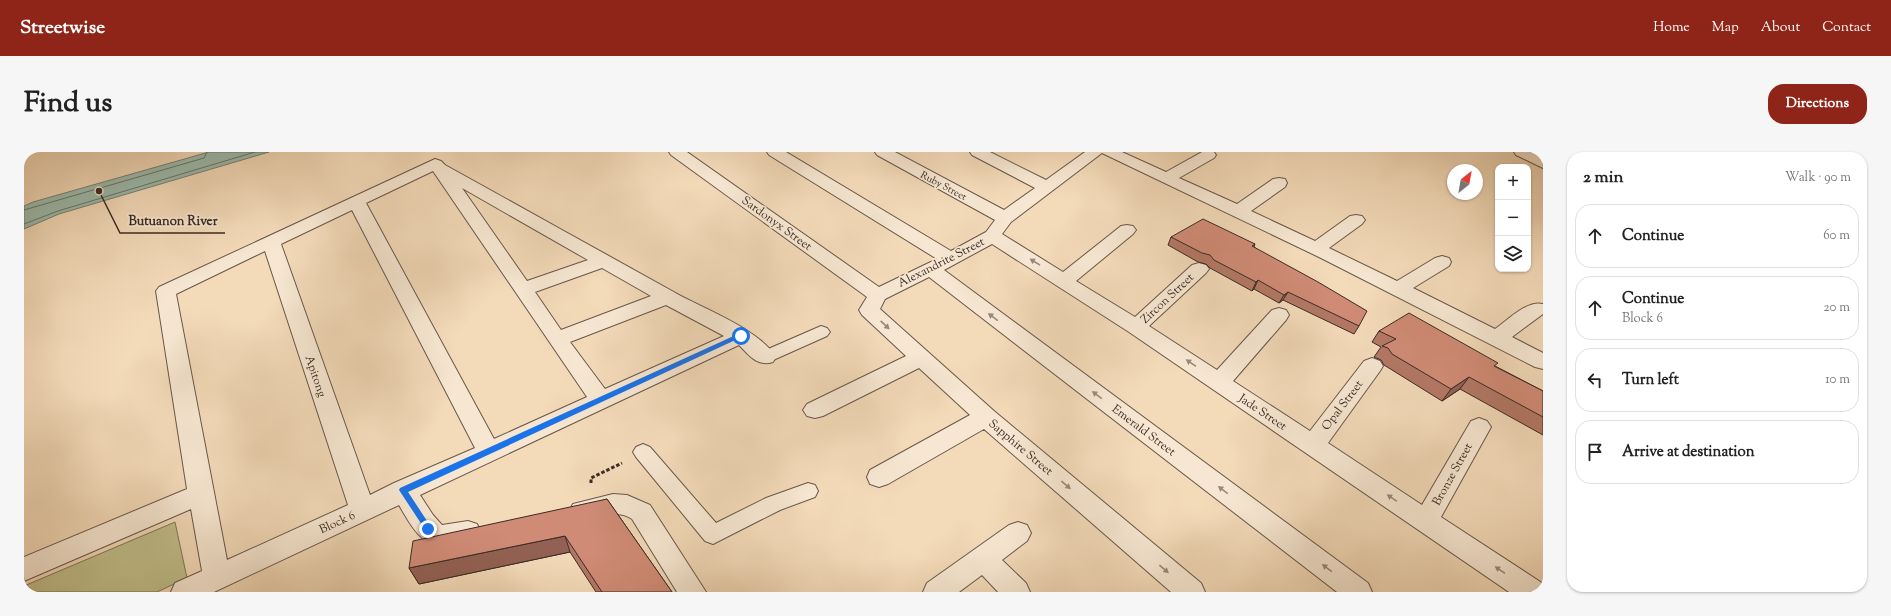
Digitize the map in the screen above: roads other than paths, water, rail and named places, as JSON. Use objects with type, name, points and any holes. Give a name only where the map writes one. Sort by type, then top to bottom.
[{"type":"street","name":"Sardonyx Street","points":[[677,152],[878,295]]},
{"type":"street","points":[[775,152],[950,259]]},
{"type":"street","name":"Ruby Street","points":[[883,152],[1005,218]]},
{"type":"street","points":[[978,152],[1046,187]]},
{"type":"street","points":[[1522,152],[1543,163]]},
{"type":"street","name":"Alexandrite Street","points":[[878,295],[992,236],[1005,218],[1095,153]]},
{"type":"street","points":[[1095,153],[1167,178],[1239,211],[1399,288],[1543,362]]},
{"type":"street","points":[[1167,178],[1208,155]]},
{"type":"street","points":[[217,577],[166,291],[435,164],[439,168],[667,297],[741,336],[765,357]]},
{"type":"street","points":[[439,168],[557,340],[601,400]]},
{"type":"street","points":[[1239,211],[1280,183]]},
{"type":"street","points":[[356,202],[489,452]]},
{"type":"street","points":[[1317,248],[1356,220]]},
{"type":"street","points":[[1064,280],[1127,230]]},
{"type":"street","name":"Jade Street","points":[[992,236],[1064,280],[1136,327],[1532,592]]},
{"type":"street","name":"Apitong","points":[[270,242],[362,510]]},
{"type":"street","points":[[523,289],[604,261]]},
{"type":"street","points":[[1399,288],[1442,262]]},
{"type":"street","name":"Emerald Street","points":[[930,269],[1358,592]]},
{"type":"street","name":"Zircon Street","points":[[1136,327],[1199,269]]},
{"type":"street","name":"Sapphire Street","points":[[878,295],[869,310],[986,417],[1191,592]]},
{"type":"street","points":[[557,340],[667,297]]},
{"type":"street","points":[[1496,338],[1537,309]]},
{"type":"street","points":[[1219,382],[1279,315]]},
{"type":"street","name":"Block 6","points":[[185,592],[403,490],[741,336]]},
{"type":"street","points":[[815,410],[920,358]]},
{"type":"street","name":"Opal Street","points":[[1313,445],[1372,366]]},
{"type":"street","points":[[879,477],[986,417]]},
{"type":"street","name":"Bronze Street","points":[[1426,521],[1479,427]]},
{"type":"street","points":[[403,490],[428,529],[436,535],[444,536],[490,528]]},
{"type":"street","points":[[24,569],[201,494]]},
{"type":"street","points":[[559,515],[589,510],[616,503],[632,505],[641,512],[692,592]]},
{"type":"street","points":[[937,592],[1018,534]]},
{"type":"street","points":[[983,558],[1016,592]]},
{"type":"lane","points":[[765,357],[821,332]]},
{"type":"lane","points":[[643,452],[713,535],[773,504],[808,491]]},
{"type":"water","points":[[209,152],[269,152],[59,214],[24,229],[24,206],[33,202]]},
{"type":"place","name":"Butuanon River","points":[[99,191]]}]
